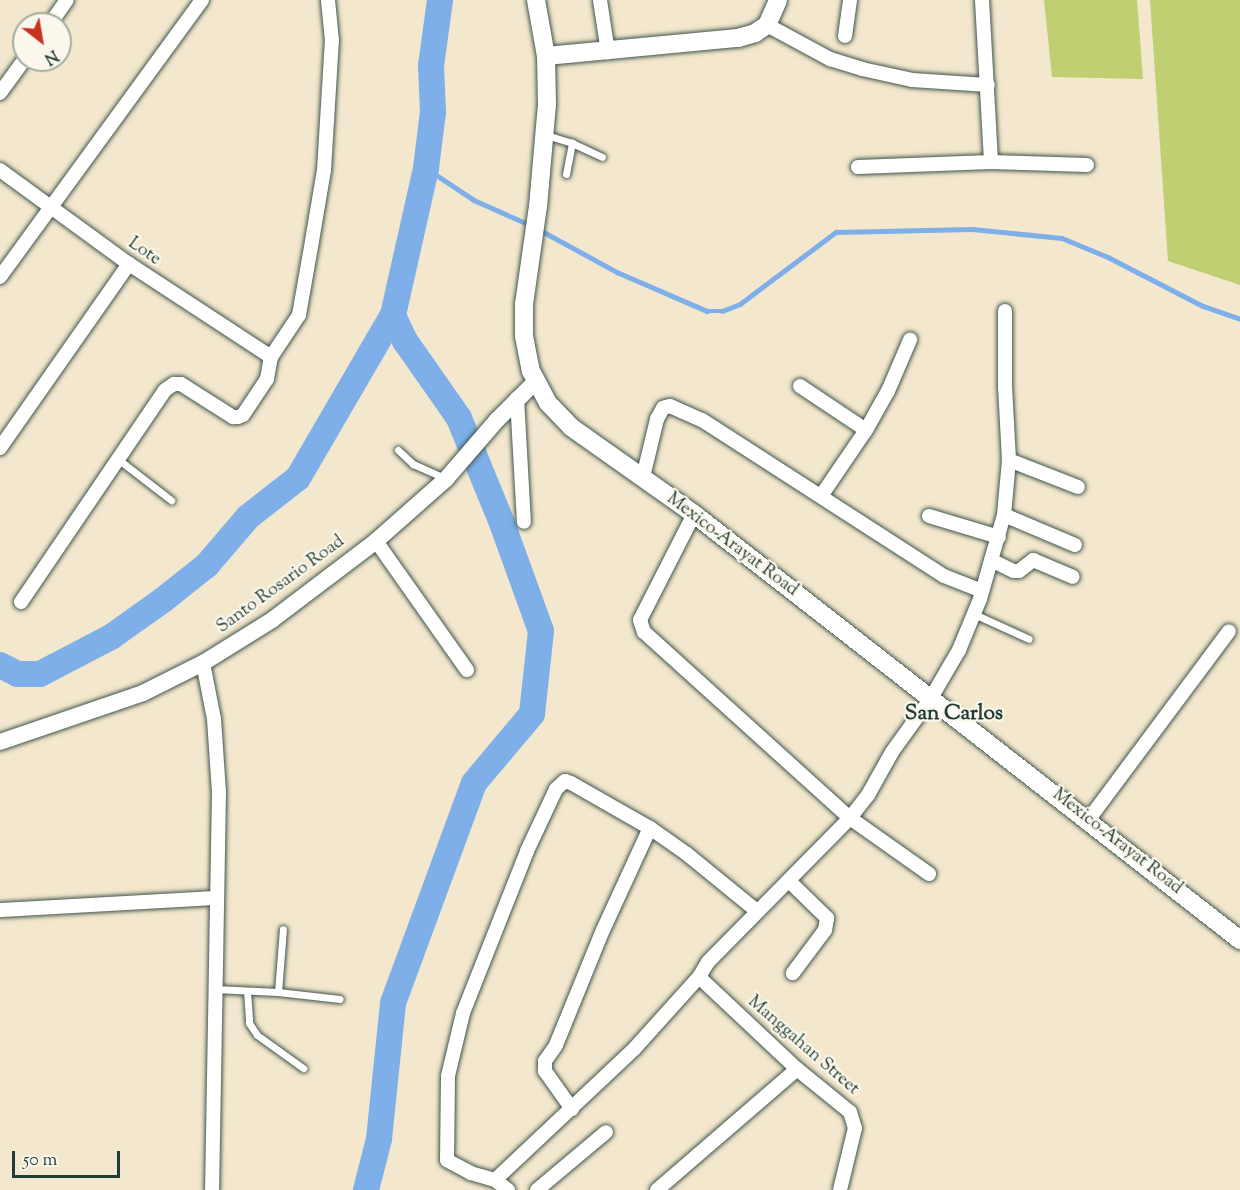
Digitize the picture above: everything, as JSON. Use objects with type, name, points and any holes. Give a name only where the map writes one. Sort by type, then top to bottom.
[{"type":"main road","name":"Mexico-Arayat Road","points":[[536,0],[546,56],[546,135],[524,304],[524,336],[527,357],[535,382],[548,404],[571,427],[694,514],[1089,819],[1240,940]]},
{"type":"main road","points":[[546,56],[608,52],[738,38],[755,33],[767,25],[778,0]]},
{"type":"street","points":[[0,277],[202,0]]},
{"type":"street","points":[[21,602],[165,390],[174,384],[180,384],[233,417],[243,415],[267,380],[271,357],[299,315],[324,170],[332,40],[328,0]]},
{"type":"street","points":[[600,0],[608,52]]},
{"type":"street","points":[[846,36],[850,0]]},
{"type":"street","points":[[982,0],[991,162]]},
{"type":"street","points":[[767,25],[830,58],[862,69],[912,80],[988,85]]},
{"type":"street","points":[[0,93],[15,72]]},
{"type":"street","points":[[858,167],[991,162],[1087,165]]},
{"type":"street","name":"Lote","points":[[0,170],[129,264],[271,357]]},
{"type":"street","points":[[0,448],[129,264]]},
{"type":"street","points":[[481,1190],[572,1109],[635,1048],[699,977],[708,962],[757,911],[790,882],[850,818],[868,795],[892,752],[930,698],[959,650],[982,591],[1004,515],[1009,460],[1005,387],[1005,311]]},
{"type":"street","points":[[821,496],[866,430],[894,380],[910,340]]},
{"type":"street","name":"Santo Rosario Road","points":[[0,742],[143,693],[203,663],[272,620],[376,541],[446,479],[517,398],[535,382]]},
{"type":"street","points":[[800,386],[866,430]]},
{"type":"street","points":[[517,398],[524,522]]},
{"type":"street","points":[[643,477],[657,419],[663,408],[670,406],[702,420],[944,576],[982,591]]},
{"type":"street","points":[[1009,460],[1078,487]]},
{"type":"street","points":[[694,514],[640,620],[640,626],[657,644],[850,818],[929,874]]},
{"type":"street","points":[[1004,515],[1075,545]]},
{"type":"street","points":[[929,516],[999,537]]},
{"type":"street","points":[[376,541],[467,670]]},
{"type":"street","points":[[991,560],[1014,571],[1019,571],[1033,560],[1073,578]]},
{"type":"street","points":[[1089,819],[1229,631]]},
{"type":"street","points":[[203,663],[214,719],[219,792],[212,1190]]},
{"type":"street","points":[[508,1190],[493,1180],[447,1160],[448,1076],[463,1013],[556,789],[565,781],[579,786],[650,828],[687,854],[757,911]]},
{"type":"street","points":[[572,1109],[545,1071],[545,1061],[556,1045],[603,930],[650,828]]},
{"type":"street","points":[[790,882],[827,918],[825,930],[794,973]]},
{"type":"street","points":[[0,910],[217,898]]},
{"type":"street","name":"Manggahan Street","points":[[699,977],[797,1069],[850,1112],[854,1122],[853,1139],[840,1190]]},
{"type":"street","points":[[657,1190],[797,1069]]},
{"type":"street","points":[[537,1190],[606,1132]]},
{"type":"lane","points":[[546,135],[572,143],[602,157]]},
{"type":"lane","points":[[566,174],[572,143]]},
{"type":"lane","points":[[398,450],[413,464],[446,479]]},
{"type":"lane","points":[[119,459],[171,500]]},
{"type":"lane","points":[[974,614],[1029,639]]},
{"type":"lane","points":[[278,992],[283,929]]},
{"type":"lane","points":[[214,989],[278,992],[340,999]]},
{"type":"lane","points":[[247,991],[249,1023],[257,1035],[270,1047],[303,1068]]},
{"type":"green space","points":[[1044,0],[1137,0],[1143,79],[1052,77]]},
{"type":"green space","points":[[1150,0],[1240,0],[1240,285],[1168,261]]},
{"type":"waterway","points":[[0,665],[18,674],[40,674],[111,637],[207,565],[248,517],[298,478],[393,315],[426,168],[433,112],[431,66],[440,0]]},
{"type":"waterway","points":[[426,168],[474,200],[530,225]]},
{"type":"waterway","points":[[540,230],[617,272],[707,311],[722,311],[740,304],[836,232],[972,229],[1062,238],[1108,257],[1203,306],[1240,319]]},
{"type":"waterway","points":[[366,1190],[379,1139],[393,1003],[474,783],[532,714],[541,631],[502,523],[459,418],[405,341],[393,315]]},
{"type":"district","name":"San Carlos","points":[[954,714]]}]
